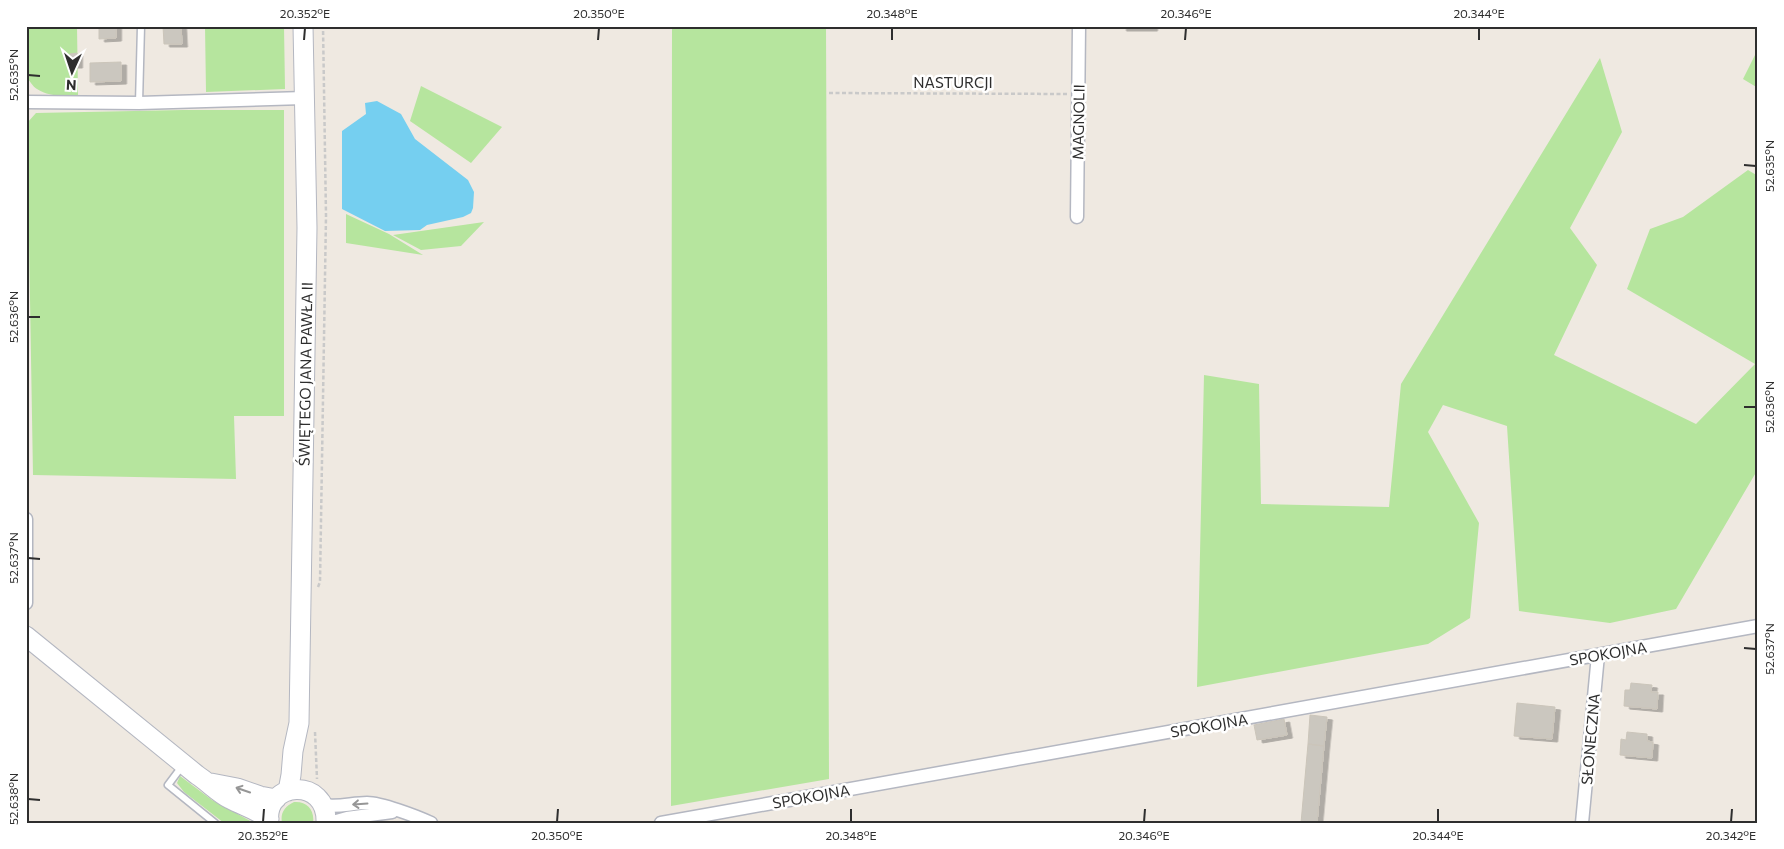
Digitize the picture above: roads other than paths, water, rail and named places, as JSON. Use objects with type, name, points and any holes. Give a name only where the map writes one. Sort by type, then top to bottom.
[{"type":"street","name":"ŚWIĘTEGO JANA PAWŁA II","points":[[303,26],[307,228],[307,723],[305,772],[321,805]]},
{"type":"street","name":"MAGNOLII","points":[[1077,217],[1079,26]]},
{"type":"street","points":[[26,102],[139,103],[304,98]]},
{"type":"street","points":[[26,519],[26,603]]},
{"type":"street","name":"SPOKOJNA","points":[[661,823],[1758,626]]},
{"type":"street","points":[[26,636],[183,764],[228,798],[254,810],[269,821]]},
{"type":"street","name":"SŁONECZNA","points":[[1582,823],[1598,655]]},
{"type":"street","name":"ŚWIĘTEGO JANA PAWŁA II","points":[[269,821],[269,812],[290,783],[293,751],[307,723]]},
{"type":"street","points":[[210,783],[237,788],[260,796],[282,795],[302,790],[321,805],[397,811]]},
{"type":"street","points":[[321,805],[338,806],[369,803],[411,814],[431,823]]},
{"type":"lane","points":[[139,103],[141,26]]},
{"type":"lane","points":[[183,764],[168,785],[215,823]]},
{"type":"water","points":[[377,101],[401,114],[415,139],[468,180],[474,192],[471,213],[463,217],[427,225],[420,230],[385,231],[342,209],[342,131],[366,114],[365,103]]}]
